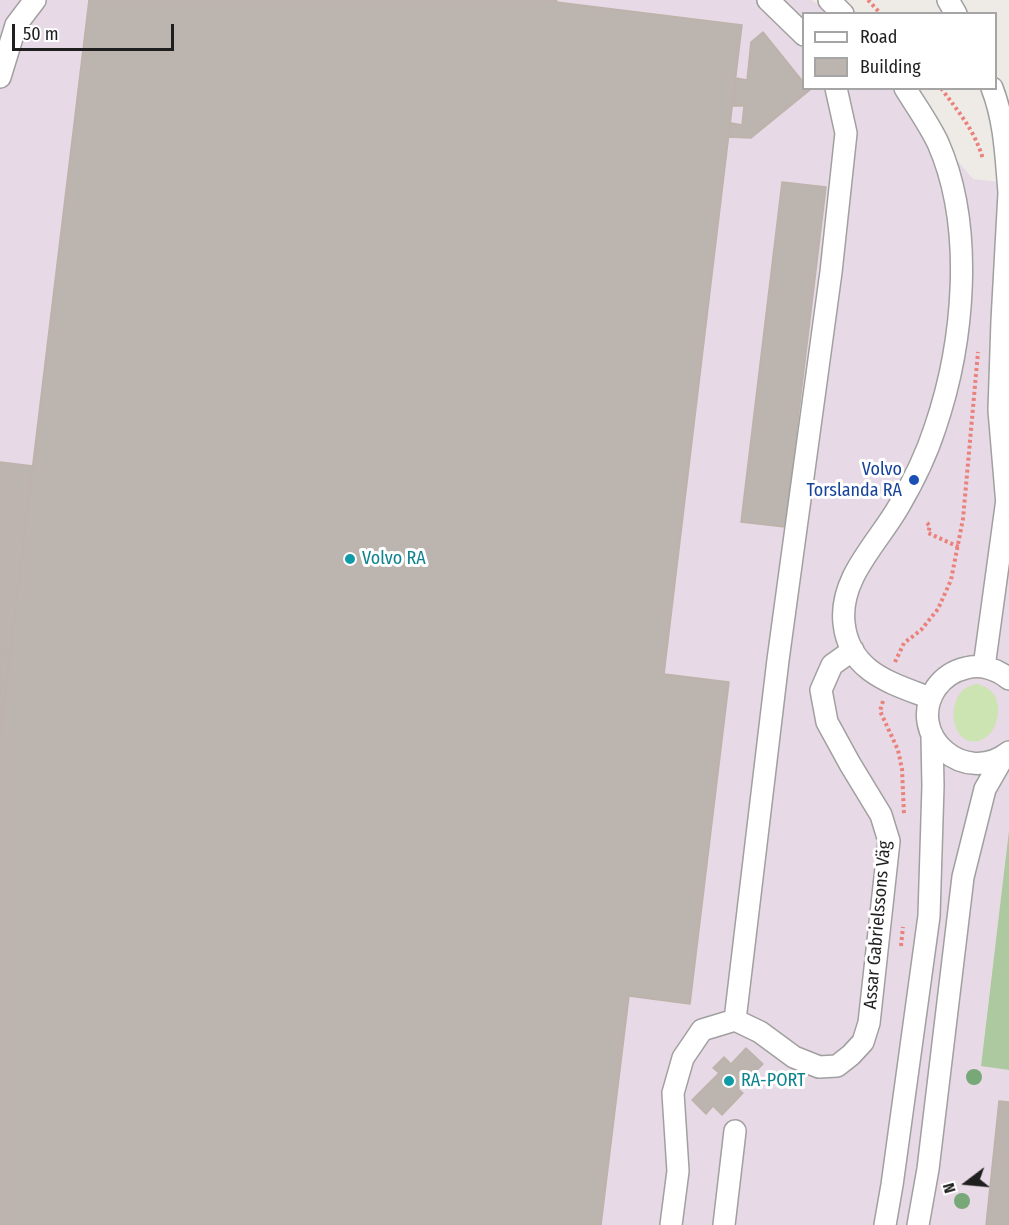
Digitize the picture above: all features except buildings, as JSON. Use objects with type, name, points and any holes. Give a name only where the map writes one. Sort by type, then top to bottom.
[{"type":"street","points":[[0,77],[16,25],[35,0]]},
{"type":"street","points":[[768,0],[802,33]]},
{"type":"street","points":[[829,0],[841,12]]},
{"type":"street","points":[[671,1225],[678,1172],[673,1094],[682,1058],[702,1030],[735,1020],[776,671],[831,272],[846,133],[836,90]]},
{"type":"street","points":[[906,90],[938,142],[950,178],[962,253],[960,315],[950,376],[935,429],[914,480],[849,585],[843,622],[847,641],[861,664],[873,674],[930,698]]},
{"type":"street","points":[[984,667],[1008,496],[999,410],[1009,193],[1002,132],[993,90]]},
{"type":"street","name":"Assar Gabrielssons Väg","points":[[735,1020],[760,1032],[794,1056],[819,1067],[837,1066],[863,1042],[869,1023],[889,841],[881,815],[849,764],[827,722],[821,690],[832,665],[853,650]]},
{"type":"street","points":[[885,1225],[928,916],[933,786],[932,736],[928,721],[930,698],[940,683],[952,673],[968,667],[995,670],[1009,679]]},
{"type":"street","points":[[932,736],[945,752],[963,762],[984,763],[994,761],[1006,754]]},
{"type":"street","points":[[918,1225],[928,1169],[963,876],[985,789],[1006,754]]},
{"type":"street","points":[[724,1225],[735,1131]]},
{"type":"path","points":[[868,0],[879,12]]},
{"type":"path","points":[[942,90],[965,120],[978,143],[985,169]]},
{"type":"path","points":[[904,820],[902,769],[898,750],[880,711],[896,659],[904,643],[921,630],[938,609],[951,580],[963,519],[978,345]]},
{"type":"path","points":[[927,523],[930,526],[928,533],[959,547]]},
{"type":"path","points":[[901,949],[903,925]]},
{"type":"shaded area","name":"Volvo RA","points":[[0,0],[812,0],[827,12],[802,12],[802,90],[897,90],[973,179],[1009,183],[1009,830],[981,1065],[1009,1070],[1009,1225],[0,1225]]},
{"type":"green space","points":[[977,684],[988,689],[995,696],[998,712],[995,726],[989,734],[981,740],[970,741],[962,737],[957,729],[954,707],[958,697],[966,688]]},
{"type":"green space","points":[[1009,830],[1009,1070],[981,1066]]},
{"type":"place","name":"Volvo Torslanda RA","points":[[914,480]]},
{"type":"place","name":"Volvo RA","points":[[350,559]]},
{"type":"place","name":"RA-PORT","points":[[729,1081]]}]
